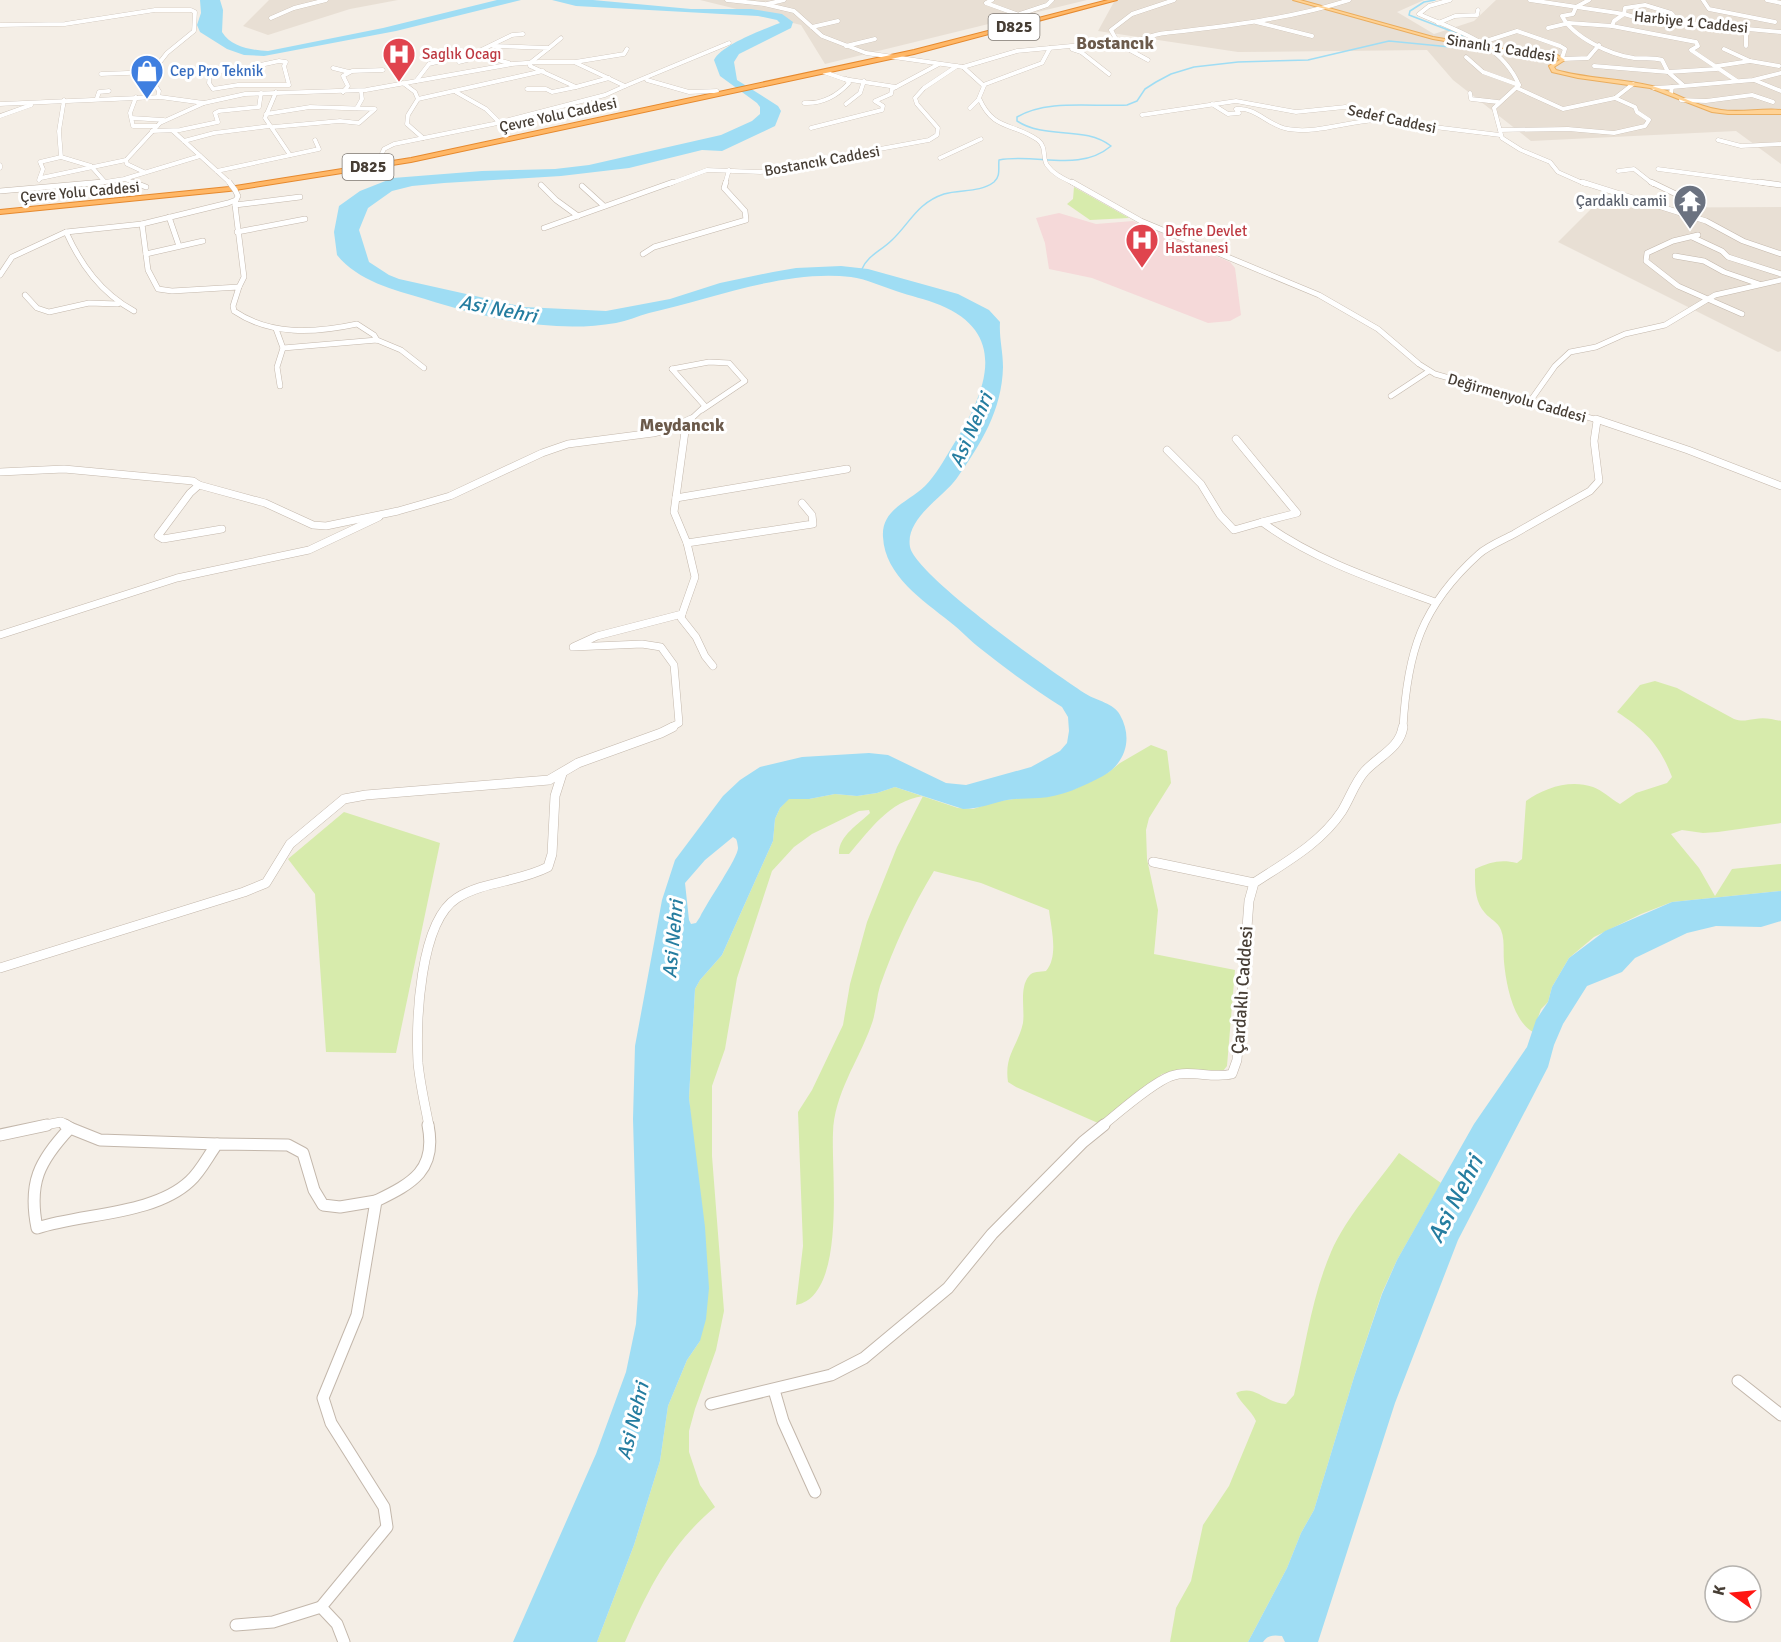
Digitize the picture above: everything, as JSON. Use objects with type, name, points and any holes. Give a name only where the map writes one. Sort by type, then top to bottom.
[{"type":"highway","name":"Çevre Yolu Caddesi","points":[[0,212],[57,208],[270,183],[411,160],[728,90],[824,72],[1099,0]]},
{"type":"highway","name":"Çevre Yolu Caddesi","points":[[780,80],[889,56],[910,56],[1114,0]]},
{"type":"highway","name":"Çevre Yolu Caddesi","points":[[0,208],[269,179],[379,160],[728,90]]},
{"type":"highway","points":[[86,200],[379,160]]},
{"type":"highway","points":[[57,208],[121,204],[235,190],[411,160]]},
{"type":"main road","name":"Sinanlı 1 Caddesi","points":[[1295,0],[1425,36],[1467,44],[1547,53],[1562,58],[1563,61],[1551,68],[1568,74],[1654,88],[1681,100],[1721,112],[1781,112]]},
{"type":"street","points":[[271,18],[294,8],[326,0]]},
{"type":"street","points":[[727,0],[767,4],[796,12],[822,36],[866,54],[889,56]]},
{"type":"street","points":[[767,4],[783,0]]},
{"type":"street","points":[[980,0],[1030,19]]},
{"type":"street","points":[[986,3],[992,0]]},
{"type":"street","points":[[1020,14],[1047,5],[1052,0]]},
{"type":"street","points":[[1148,60],[1115,41],[1111,30],[1119,22],[1144,9],[1174,0]]},
{"type":"street","points":[[928,70],[958,67],[1006,53],[1115,41],[1130,43],[1163,33],[1187,32],[1252,21],[1324,8],[1349,0]]},
{"type":"street","points":[[1450,0],[1429,6],[1419,13],[1486,45],[1513,71],[1518,87]]},
{"type":"street","name":"Harbiye 1 Caddesi","points":[[1530,0],[1624,14],[1641,19],[1780,32]]},
{"type":"street","points":[[1589,0],[1576,7],[1573,14],[1561,17],[1565,24],[1583,37],[1631,58]]},
{"type":"street","points":[[1703,0],[1709,9],[1774,22],[1781,21]]},
{"type":"street","points":[[1767,0],[1781,3]]},
{"type":"street","points":[[1612,26],[1614,21],[1624,14],[1625,8],[1645,5],[1671,13],[1673,15],[1668,21]]},
{"type":"street","points":[[0,25],[65,24],[156,10],[183,9],[195,12],[194,31],[166,53],[149,76],[159,91],[158,97]]},
{"type":"street","points":[[1438,22],[1455,16],[1477,15],[1478,10]]},
{"type":"street","points":[[812,27],[838,21]]},
{"type":"street","points":[[1252,21],[1312,36]]},
{"type":"street","points":[[1774,22],[1780,32]]},
{"type":"street","points":[[1548,28],[1565,24],[1612,26],[1695,42],[1698,46],[1691,50],[1737,81]]},
{"type":"street","points":[[1746,28],[1746,46]]},
{"type":"street","points":[[1486,45],[1519,31],[1565,49],[1562,58],[1588,58],[1599,45]]},
{"type":"street","points":[[416,81],[429,64],[493,46],[512,35],[523,34]]},
{"type":"street","points":[[530,63],[561,38]]},
{"type":"street","points":[[845,46],[874,39]]},
{"type":"street","points":[[379,160],[388,147],[500,123],[604,95],[729,43]]},
{"type":"street","points":[[493,46],[549,48]]},
{"type":"street","points":[[983,85],[1042,63],[1050,48]]},
{"type":"street","points":[[1066,48],[1081,52],[1109,74]]},
{"type":"street","points":[[41,178],[126,160],[164,120],[204,103],[226,97],[276,92],[361,91],[512,64],[574,62],[624,54],[627,49]]},
{"type":"street","points":[[1724,49],[1750,61],[1780,65]]},
{"type":"street","points":[[470,53],[512,64]]},
{"type":"street","points":[[1609,54],[1631,58],[1658,58],[1666,66],[1668,72],[1683,85]]},
{"type":"street","points":[[459,62],[482,56]]},
{"type":"street","points":[[910,56],[958,67],[983,85]]},
{"type":"street","points":[[1466,57],[1479,69],[1560,109],[1615,98],[1632,84]]},
{"type":"street","points":[[213,89],[289,85],[284,66],[286,62],[279,61],[242,69],[210,72],[209,83],[213,89],[226,97]]},
{"type":"street","points":[[1594,66],[1668,72],[1750,61]]},
{"type":"street","points":[[574,62],[625,86]]},
{"type":"street","points":[[530,63],[530,66],[576,87]]},
{"type":"street","points":[[811,128],[882,110],[883,106],[875,101],[891,94],[892,89],[939,64]]},
{"type":"street","name":"Bostancık Caddesi","points":[[544,228],[703,171],[784,170],[933,138],[937,135],[938,128],[917,104],[915,98],[924,88],[958,67]]},
{"type":"street","points":[[333,68],[350,73]]},
{"type":"street","points":[[343,92],[348,87],[343,76],[350,73],[383,70]]},
{"type":"street","points":[[423,138],[407,124],[408,115],[418,99],[544,71]]},
{"type":"street","points":[[101,74],[153,72]]},
{"type":"street","points":[[824,72],[846,79],[896,87]]},
{"type":"street","points":[[1654,88],[1754,80],[1781,73]]},
{"type":"street","points":[[527,89],[546,89],[552,92],[609,78]]},
{"type":"street","points":[[804,103],[817,103],[839,92],[849,83],[846,79]]},
{"type":"street","points":[[644,80],[658,81],[690,92],[702,88],[717,91]]},
{"type":"street","points":[[1754,80],[1781,91]]},
{"type":"street","points":[[846,104],[860,93],[864,81]]},
{"type":"street","points":[[403,83],[415,92],[418,99]]},
{"type":"street","points":[[970,108],[980,99],[983,85]]},
{"type":"street","points":[[480,86],[487,88]]},
{"type":"street","points":[[1518,87],[1498,102],[1495,112],[1500,133],[1521,150],[1550,162],[1555,170],[1576,180],[1711,223],[1743,241],[1781,254]]},
{"type":"street","points":[[1670,94],[1672,87]]},
{"type":"street","points":[[97,98],[99,92],[109,91]]},
{"type":"street","points":[[357,108],[362,99],[361,91]]},
{"type":"street","points":[[276,92],[265,118],[290,155]]},
{"type":"street","points":[[456,92],[486,110],[500,123]]},
{"type":"street","points":[[258,107],[261,93]]},
{"type":"street","points":[[1470,93],[1469,98],[1475,100],[1498,102]]},
{"type":"street","points":[[1681,100],[1706,101],[1752,95],[1773,102]]},
{"type":"street","points":[[136,97],[130,113],[133,126],[157,126]]},
{"type":"street","points":[[0,104],[136,97],[158,97],[204,103]]},
{"type":"street","name":"Sedef Caddesi","points":[[1142,115],[1236,101],[1307,112],[1345,107],[1393,122],[1500,133],[1562,128],[1614,133],[1645,126],[1648,123],[1649,120],[1637,112],[1635,107],[1615,98]]},
{"type":"street","name":"Değirmenyolu Caddesi","points":[[980,99],[986,115],[992,121],[1042,142],[1048,167],[1057,175],[1098,195],[1141,221],[1347,310],[1380,330],[1413,361],[1428,371],[1464,384],[1531,400],[1597,421],[1781,486]]},
{"type":"street","points":[[61,157],[59,131],[64,100]]},
{"type":"street","points":[[0,117],[37,102]]},
{"type":"street","points":[[1212,104],[1230,115],[1239,113],[1236,109],[1246,108],[1274,125],[1292,129],[1361,120],[1393,122]]},
{"type":"street","points":[[152,131],[173,131],[218,122],[215,113],[219,111],[269,106]]},
{"type":"street","points":[[184,141],[214,133],[271,126],[340,121],[359,123],[375,109],[310,107],[266,114]]},
{"type":"street","points":[[132,118],[164,120]]},
{"type":"street","points":[[173,131],[218,171],[238,196],[236,202],[237,232],[242,250],[244,277],[233,306],[234,311],[276,329],[325,331],[357,324],[374,334],[377,340]]},
{"type":"street","points":[[940,158],[981,139]]},
{"type":"street","points":[[218,171],[319,149],[315,140]]},
{"type":"street","points":[[1718,140],[1729,145],[1747,147],[1781,144]]},
{"type":"street","points":[[0,191],[124,179],[200,156]]},
{"type":"street","points":[[33,188],[41,178],[43,169],[40,162],[61,157],[91,166]]},
{"type":"street","points":[[126,160],[129,167],[145,172]]},
{"type":"street","points":[[91,166],[94,173],[105,182]]},
{"type":"street","points":[[1618,171],[1634,169],[1657,188],[1677,194],[1689,209],[1681,214]]},
{"type":"street","points":[[1658,169],[1781,185]]},
{"type":"street","points":[[643,254],[649,249],[682,238],[747,220],[744,211],[724,188],[729,170]]},
{"type":"street","points":[[124,179],[146,187]]},
{"type":"street","points":[[541,185],[556,200],[578,216]]},
{"type":"street","points":[[582,186],[604,206]]},
{"type":"street","points":[[0,275],[12,257],[66,232],[142,224],[236,202],[300,197]]},
{"type":"street","points":[[169,217],[179,246]]},
{"type":"street","points":[[237,232],[305,219]]},
{"type":"street","points":[[142,224],[148,270],[158,289],[163,291],[239,286]]},
{"type":"street","points":[[674,231],[682,238]]},
{"type":"street","points":[[66,232],[92,276],[118,304],[134,311]]},
{"type":"street","points":[[1698,235],[1657,247],[1647,253],[1646,261],[1663,275],[1704,300],[1742,314]]},
{"type":"street","points":[[1692,237],[1722,251],[1728,257],[1781,274]]},
{"type":"street","points":[[146,254],[203,241]]},
{"type":"street","points":[[1675,256],[1704,261],[1724,272],[1760,284]]},
{"type":"street","points":[[1531,400],[1555,366],[1570,352],[1596,347],[1625,334],[1665,325],[1715,295],[1781,280]]},
{"type":"street","points":[[25,295],[33,307],[48,312],[82,304],[118,304]]},
{"type":"street","points":[[276,329],[284,348],[277,362],[275,377],[280,386]]},
{"type":"street","points":[[284,348],[377,340],[401,350],[424,368]]},
{"type":"street","points":[[0,472],[64,469],[192,481],[199,485],[265,503],[313,525],[326,526],[424,505],[468,489],[546,452],[569,444],[641,435],[686,424],[705,406],[672,369],[709,362],[729,363],[745,381],[700,411]]},
{"type":"street","points":[[1391,396],[1428,371]]},
{"type":"street","points":[[1153,862],[1254,883],[1300,853],[1325,832],[1342,811],[1364,772],[1397,743],[1403,730],[1405,692],[1415,644],[1423,623],[1435,602],[1480,553],[1590,491],[1599,481],[1594,441],[1597,421]]},
{"type":"street","points":[[686,424],[674,512],[687,543],[695,577],[681,618],[700,643],[702,655],[713,666]]},
{"type":"street","points":[[1167,450],[1201,484],[1220,515],[1234,530],[1297,513],[1236,439]]},
{"type":"street","points":[[676,498],[847,469]]},
{"type":"street","points":[[199,485],[158,536],[163,539],[222,529]]},
{"type":"street","points":[[687,543],[813,524],[812,515],[802,503]]},
{"type":"street","points":[[0,635],[169,580],[309,550],[385,514]]},
{"type":"street","points":[[1262,522],[1309,550],[1360,573],[1435,602]]},
{"type":"street","points":[[0,968],[244,892],[266,883],[290,844],[344,799],[366,795],[549,780],[578,763],[661,734],[679,723],[674,665],[661,647],[642,644],[573,647],[583,640],[646,626],[682,614]]},
{"type":"street","points":[[0,1135],[61,1122],[100,1140],[288,1144],[303,1153],[314,1190],[323,1205],[340,1207],[376,1201],[415,1178],[429,1160],[430,1142],[418,1058],[418,1026],[421,992],[434,927],[447,906],[473,891],[526,879],[548,867],[552,854],[555,796],[562,774]]},
{"type":"street","name":"Çardaklı Caddesi","points":[[711,1404],[831,1375],[864,1358],[948,1288],[1006,1220],[1083,1142],[1131,1101],[1171,1076],[1191,1074],[1221,1077],[1232,1074],[1237,1060],[1249,901],[1254,883]]},
{"type":"street","points":[[70,1128],[55,1142],[34,1177],[32,1205],[37,1228],[121,1209],[169,1195],[189,1183],[217,1144]]},
{"type":"street","points":[[236,1625],[273,1622],[321,1607],[387,1527],[384,1507],[331,1423],[323,1398],[357,1315],[376,1201]]},
{"type":"street","points":[[1738,1381],[1781,1415]]},
{"type":"street","points":[[774,1390],[783,1421],[814,1492]]},
{"type":"street","points":[[321,1607],[337,1624],[344,1642]]},
{"type":"shaded area","points":[[269,0],[398,0],[350,9],[268,35],[243,26]]},
{"type":"shaded area","points":[[700,0],[1087,0],[825,64],[801,25]]},
{"type":"shaded area","points":[[1115,0],[1424,0],[1397,12],[1434,34],[1474,21],[1496,0],[1781,0],[1781,164],[1736,131],[1531,141],[1453,80],[1427,50],[1238,52],[1098,31]]},
{"type":"shaded area","points":[[1781,207],[1781,351],[1778,352],[1558,242],[1592,208]]},
{"type":"shaded area","name":"Defne Devlet Hastanesi","points":[[1059,213],[1096,224],[1133,221],[1230,262],[1235,268],[1241,315],[1230,321],[1208,323],[1092,278],[1049,269],[1045,243],[1036,218]]},
{"type":"green space","points":[[1074,187],[1129,218],[1090,220],[1067,204],[1073,199]]},
{"type":"green space","points":[[1655,681],[1677,688],[1734,719],[1742,721],[1765,718],[1781,721],[1781,823],[1718,832],[1703,833],[1682,830],[1671,834],[1699,868],[1715,896],[1732,869],[1781,864],[1781,891],[1672,902],[1594,937],[1569,958],[1552,987],[1548,1002],[1541,1009],[1533,1032],[1520,1020],[1512,1001],[1505,971],[1501,930],[1481,908],[1476,892],[1475,869],[1496,862],[1517,863],[1522,859],[1526,801],[1541,792],[1566,784],[1584,785],[1596,788],[1620,804],[1636,793],[1667,783],[1672,777],[1657,747],[1636,725],[1617,712],[1640,685]]},
{"type":"green space","points":[[1151,745],[1167,751],[1171,783],[1149,818],[1146,830],[1147,859],[1158,910],[1154,954],[1235,970],[1227,1066],[1223,1071],[1180,1070],[1162,1074],[1098,1123],[1008,1082],[1008,1065],[1023,1023],[1024,986],[1032,973],[1046,971],[1052,958],[1053,942],[1049,910],[981,883],[934,871],[891,956],[880,986],[871,1026],[842,1091],[834,1119],[834,1202],[830,1257],[823,1280],[812,1297],[796,1305],[803,1246],[798,1112],[812,1090],[843,1025],[850,984],[867,922],[897,847],[923,796],[958,808],[973,809],[998,801],[1063,793],[1109,772]]},
{"type":"green space","points":[[895,787],[922,796],[890,810],[849,854],[839,854],[842,842],[845,836],[870,813],[869,810],[859,811],[812,834],[794,847],[772,871],[737,978],[725,1049],[712,1086],[712,1156],[724,1311],[716,1350],[689,1431],[689,1452],[700,1485],[715,1507],[685,1537],[662,1569],[625,1642],[597,1642],[634,1545],[660,1461],[668,1406],[687,1360],[700,1341],[693,1145],[689,1098],[695,989],[722,955],[773,841],[775,819],[780,808],[789,798],[809,799],[835,794],[857,796]]},
{"type":"green space","points":[[344,812],[440,843],[396,1053],[326,1052],[315,894],[288,859]]},
{"type":"green space","points":[[1399,1153],[1441,1183],[1397,1260],[1382,1293],[1314,1510],[1301,1533],[1287,1568],[1248,1642],[1170,1642],[1176,1608],[1191,1581],[1203,1525],[1229,1486],[1256,1421],[1236,1393],[1255,1392],[1272,1401],[1286,1404],[1294,1395],[1314,1304],[1331,1252],[1353,1213]]},
{"type":"water","points":[[200,0],[220,0],[223,10],[222,32],[231,41],[248,49],[268,51],[383,28],[497,0],[521,0],[396,31],[264,56],[244,55],[227,49],[200,32],[197,25],[201,13]]},
{"type":"water","name":"Asi Nehri","points":[[552,0],[593,0],[691,9],[751,9],[782,14],[793,22],[791,28],[739,54],[734,62],[737,80],[778,106],[781,111],[775,126],[722,151],[702,150],[629,168],[561,176],[412,186],[392,191],[368,208],[359,230],[369,262],[399,279],[524,307],[606,311],[670,299],[720,283],[773,272],[796,268],[841,266],[868,269],[958,294],[989,310],[1000,322],[1003,367],[999,398],[989,426],[957,478],[926,509],[913,527],[910,547],[918,561],[936,579],[989,624],[1086,694],[1114,708],[1124,724],[1126,741],[1122,757],[1111,771],[1080,787],[1047,797],[1011,799],[963,809],[895,787],[857,796],[835,794],[809,799],[789,799],[780,808],[775,819],[773,841],[722,955],[695,989],[689,1098],[705,1227],[709,1288],[706,1319],[700,1341],[687,1360],[668,1406],[660,1461],[634,1545],[597,1642],[513,1642],[596,1454],[626,1372],[636,1324],[638,1293],[633,1119],[635,1046],[662,900],[675,860],[723,796],[740,780],[760,767],[802,757],[869,753],[888,755],[946,783],[966,785],[1031,767],[1060,751],[1067,743],[1069,731],[1068,717],[1062,707],[991,657],[917,596],[898,575],[885,551],[883,537],[886,519],[897,507],[919,492],[936,472],[963,428],[981,388],[985,369],[984,350],[977,333],[963,318],[935,303],[868,281],[851,277],[826,276],[775,281],[616,323],[568,327],[544,325],[495,318],[389,288],[355,272],[337,255],[334,232],[339,206],[360,191],[393,178],[589,165],[721,135],[752,121],[760,114],[760,107],[757,103],[720,76],[714,60],[718,54],[734,43],[780,23],[777,20],[758,16],[576,6]],"holes":[[[733,837],[736,839],[738,848],[733,861],[700,917],[696,923],[691,924],[685,883],[705,860]]]},
{"type":"water","name":"Asi Nehri","points":[[1781,891],[1781,921],[1761,927],[1716,926],[1687,933],[1635,958],[1622,972],[1587,986],[1563,1024],[1548,1067],[1458,1240],[1395,1403],[1318,1642],[1285,1642],[1282,1636],[1276,1636],[1269,1637],[1263,1642],[1248,1642],[1314,1510],[1354,1377],[1382,1294],[1397,1260],[1474,1124],[1527,1047],[1536,1020],[1548,1002],[1552,987],[1569,958],[1605,931],[1672,902]]},
{"type":"waterway","points":[[1435,0],[1424,2],[1410,11],[1409,15],[1464,36]]},
{"type":"waterway","points":[[862,269],[868,260],[892,240],[927,203],[950,192],[983,188],[994,182],[998,175],[999,160],[1013,158],[1057,161],[1085,159],[1111,146],[1089,136],[1040,130],[1017,121],[1017,117],[1029,111],[1070,105],[1127,105],[1137,101],[1145,89],[1156,82],[1171,74],[1194,67],[1238,62],[1308,60],[1389,41],[1471,49],[1478,47],[1475,41]]},
{"type":"place","name":"Saglık Ocagı","points":[[399,83]]},
{"type":"place","name":"Cep Pro Teknik","points":[[147,100]]},
{"type":"place","name":"Çardaklı camii","points":[[1690,230]]},
{"type":"place","name":"Defne Devlet Hastanesi","points":[[1142,269]]},
{"type":"district","name":"Bostancık","points":[[1115,43]]},
{"type":"district","name":"Meydancık","points":[[682,425]]}]
